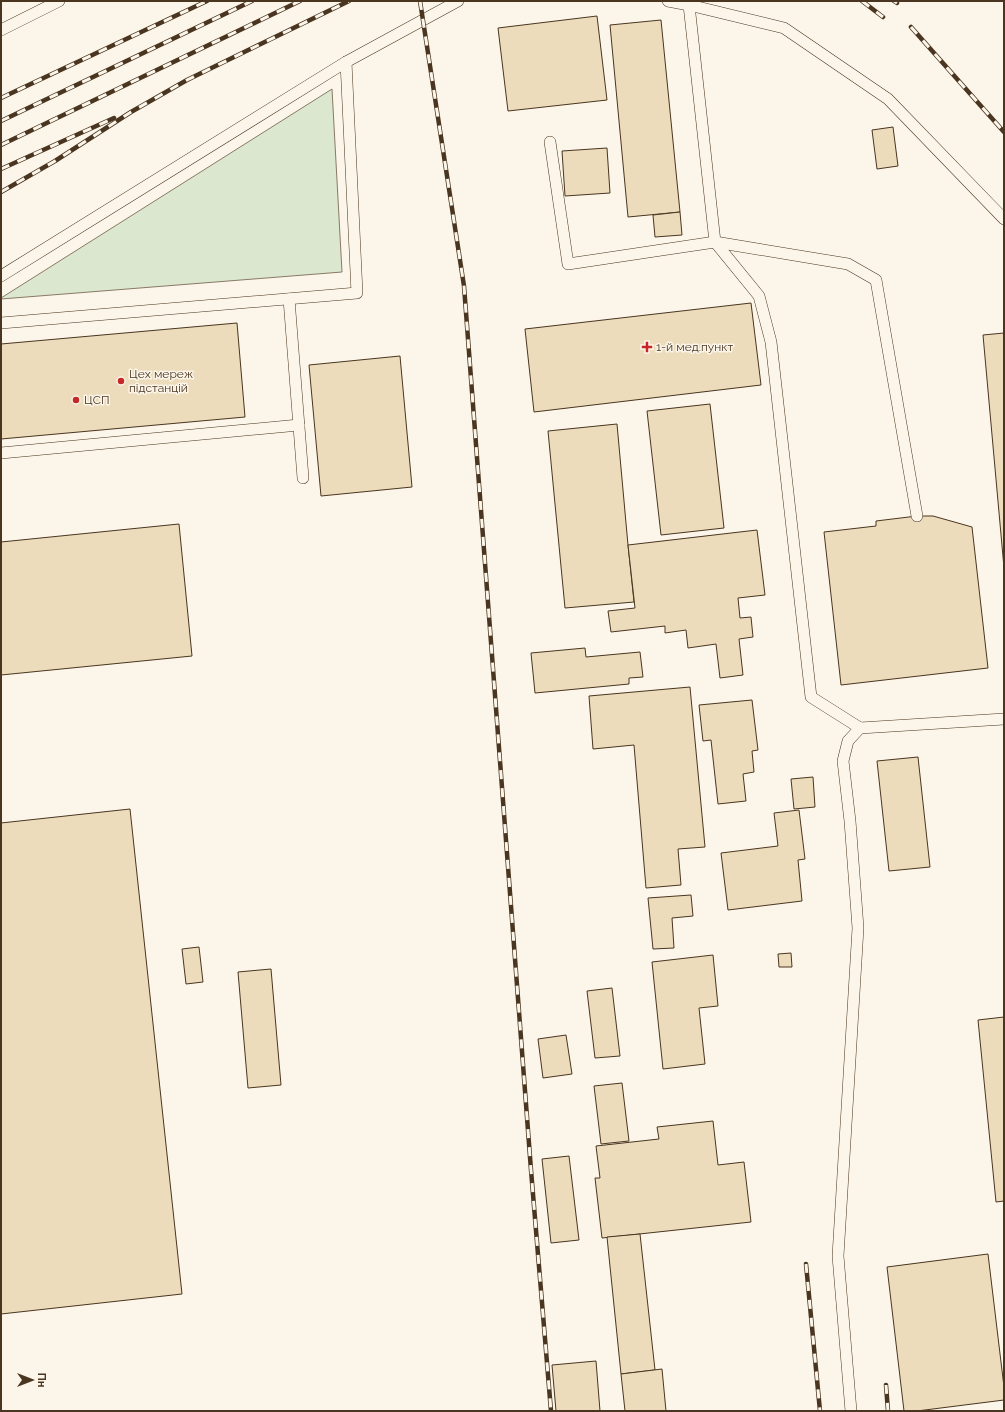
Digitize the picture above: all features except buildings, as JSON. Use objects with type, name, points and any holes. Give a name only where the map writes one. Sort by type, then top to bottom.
[{"type":"lane","points":[[1,30],[60,1]]},
{"type":"lane","points":[[1,276],[346,62],[458,1]]},
{"type":"lane","points":[[668,1],[784,28],[888,99],[1004,220]]},
{"type":"lane","points":[[689,5],[715,242],[759,296],[771,342],[811,697],[860,728],[1004,719]]},
{"type":"lane","points":[[1,323],[357,293],[346,62]]},
{"type":"lane","points":[[550,142],[568,264],[715,242],[848,264],[876,280],[918,516]]},
{"type":"lane","points":[[289,299],[303,478]]},
{"type":"lane","points":[[1,453],[299,425]]},
{"type":"lane","points":[[851,1411],[838,1256],[858,928],[850,821],[843,761],[848,741],[860,728]]},
{"type":"green space","points":[[332,89],[342,272],[1,299],[1,298]]},
{"type":"railway","points":[[1,98],[207,1]]},
{"type":"railway","points":[[1,121],[252,1]]},
{"type":"railway","points":[[1,145],[300,1]]},
{"type":"railway","points":[[1,192],[55,161],[131,112],[187,80],[349,1]]},
{"type":"railway","points":[[420,1],[464,286],[531,1170],[551,1411]]},
{"type":"railway","points":[[862,1],[883,17]]},
{"type":"railway","points":[[911,27],[1004,132]]},
{"type":"railway","points":[[1,169],[114,118]]},
{"type":"railway","points":[[806,1264],[820,1411]]},
{"type":"railway","points":[[886,1385],[888,1411]]},
{"type":"place","name":"1-й мед.пункт","points":[[647,347]]},
{"type":"place","name":"Цех мереж підстанцій","points":[[121,381]]},
{"type":"place","name":"ЦСП","points":[[76,400]]}]
